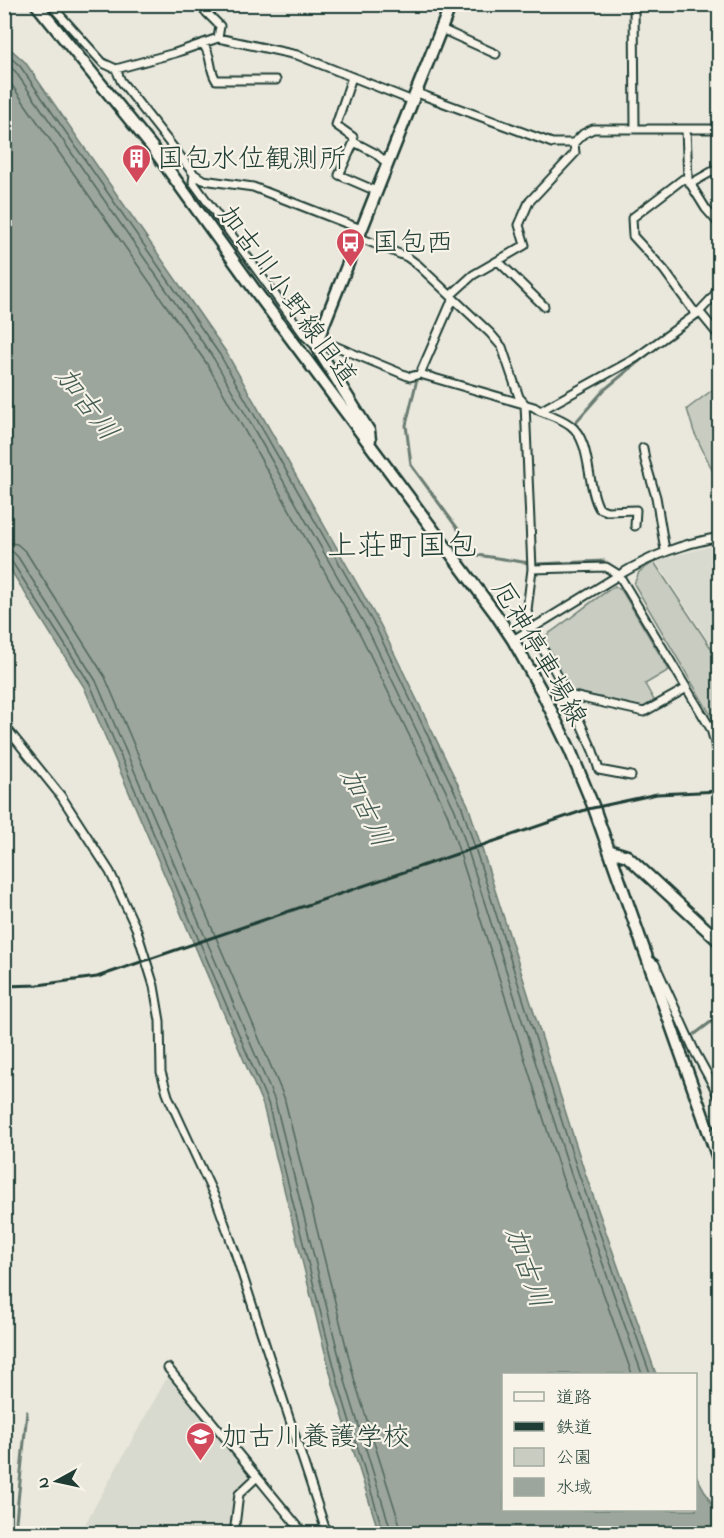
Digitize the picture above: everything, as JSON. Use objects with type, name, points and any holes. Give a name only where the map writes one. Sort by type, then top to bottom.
[{"type":"main road","points":[[318,343],[359,233],[451,4]]},
{"type":"main road","name":"加古川小野線旧道","points":[[40,5],[152,147],[370,444]]},
{"type":"main road","name":"厄神停車場線","points":[[318,343],[369,431],[370,444],[513,640],[542,692],[570,750],[611,851]]},
{"type":"main road","points":[[611,851],[627,856],[720,942]]},
{"type":"main road","points":[[611,851],[720,1164]]},
{"type":"street","points":[[50,4],[103,63],[116,69],[218,38],[297,55],[352,77],[552,142],[574,143],[583,134],[593,129],[720,129]]},
{"type":"street","points":[[198,4],[220,26],[218,38]]},
{"type":"street","points":[[634,4],[635,129]]},
{"type":"street","points":[[441,29],[496,54]]},
{"type":"street","points":[[203,44],[210,53],[212,74],[216,80],[276,80]]},
{"type":"street","points":[[116,69],[120,81],[194,174],[202,180],[253,187],[359,233],[406,257],[453,297],[502,347],[519,397],[525,404],[532,569],[527,610],[529,619]]},
{"type":"street","points":[[352,77],[336,125],[353,137],[354,142],[339,175],[376,191]]},
{"type":"street","points":[[686,129],[689,182],[706,209],[720,225]]},
{"type":"street","points":[[354,142],[375,153],[388,164]]},
{"type":"street","points":[[420,374],[453,297],[473,275],[525,245],[519,225],[529,202],[575,153],[574,143]]},
{"type":"street","points":[[689,182],[720,167]]},
{"type":"street","points":[[194,174],[193,182],[305,336],[410,377],[420,374],[525,404],[570,425],[577,434],[587,461],[592,490],[599,508],[607,511],[636,510],[635,526]]},
{"type":"street","points":[[689,182],[683,179],[632,218],[633,236],[720,336]]},
{"type":"street","points":[[498,261],[543,306]]},
{"type":"street","points":[[540,411],[625,365],[698,313],[720,286]]},
{"type":"street","points":[[643,448],[656,497],[665,550]]},
{"type":"street","points":[[513,640],[665,550],[720,537]]},
{"type":"street","points":[[532,569],[606,567],[620,575],[711,729],[720,761]]},
{"type":"street","points":[[536,636],[568,695],[599,770],[631,776]]},
{"type":"street","points":[[568,695],[644,712],[687,688]]},
{"type":"street","points":[[4,725],[61,796],[110,872],[136,928],[154,986],[160,1021],[161,1072],[168,1096],[217,1202],[327,1533]]},
{"type":"street","points":[[648,959],[655,963],[695,1052],[720,1100]]},
{"type":"street","points":[[168,1368],[304,1533]]},
{"type":"street","points":[[234,1533],[239,1494],[256,1477]]},
{"type":"shaded area","points":[[720,544],[719,657],[657,563],[662,559]]},
{"type":"shaded area","name":"加古川養護学校","points":[[169,1374],[250,1474],[235,1493],[230,1533],[80,1533]]},
{"type":"green space","points":[[719,385],[719,484],[694,432],[687,409]]},
{"type":"green space","points":[[654,562],[719,660],[719,734],[716,724],[634,584],[639,572]]},
{"type":"green space","points":[[615,586],[622,591],[669,670],[645,684],[655,702],[648,707],[569,690],[542,638]]},
{"type":"water","name":"加古川","points":[[5,44],[25,62],[226,352],[381,626],[468,805],[584,1170],[656,1373],[502,1373],[502,1511],[697,1511],[697,1477],[719,1517],[719,1533],[379,1533],[334,1388],[263,1105],[84,687],[5,561]]},
{"type":"waterway","points":[[574,424],[604,390],[654,349]]},
{"type":"waterway","points":[[417,379],[406,425],[411,465],[477,555],[536,564],[604,561]]},
{"type":"waterway","points":[[717,783],[720,802]]},
{"type":"waterway","points":[[695,1034],[720,1015]]},
{"type":"waterway","points":[[16,1521],[27,1412]]},
{"type":"railway","points":[[4,986],[38,985],[97,977],[588,809],[657,794],[720,791]]},
{"type":"place","name":"国包水位観測所","points":[[136,184]]},
{"type":"place","name":"国包西","points":[[351,268]]},
{"type":"place","name":"加古川養護学校","points":[[200,1462]]},
{"type":"district","name":"上荘町国包","points":[[402,545]]}]
